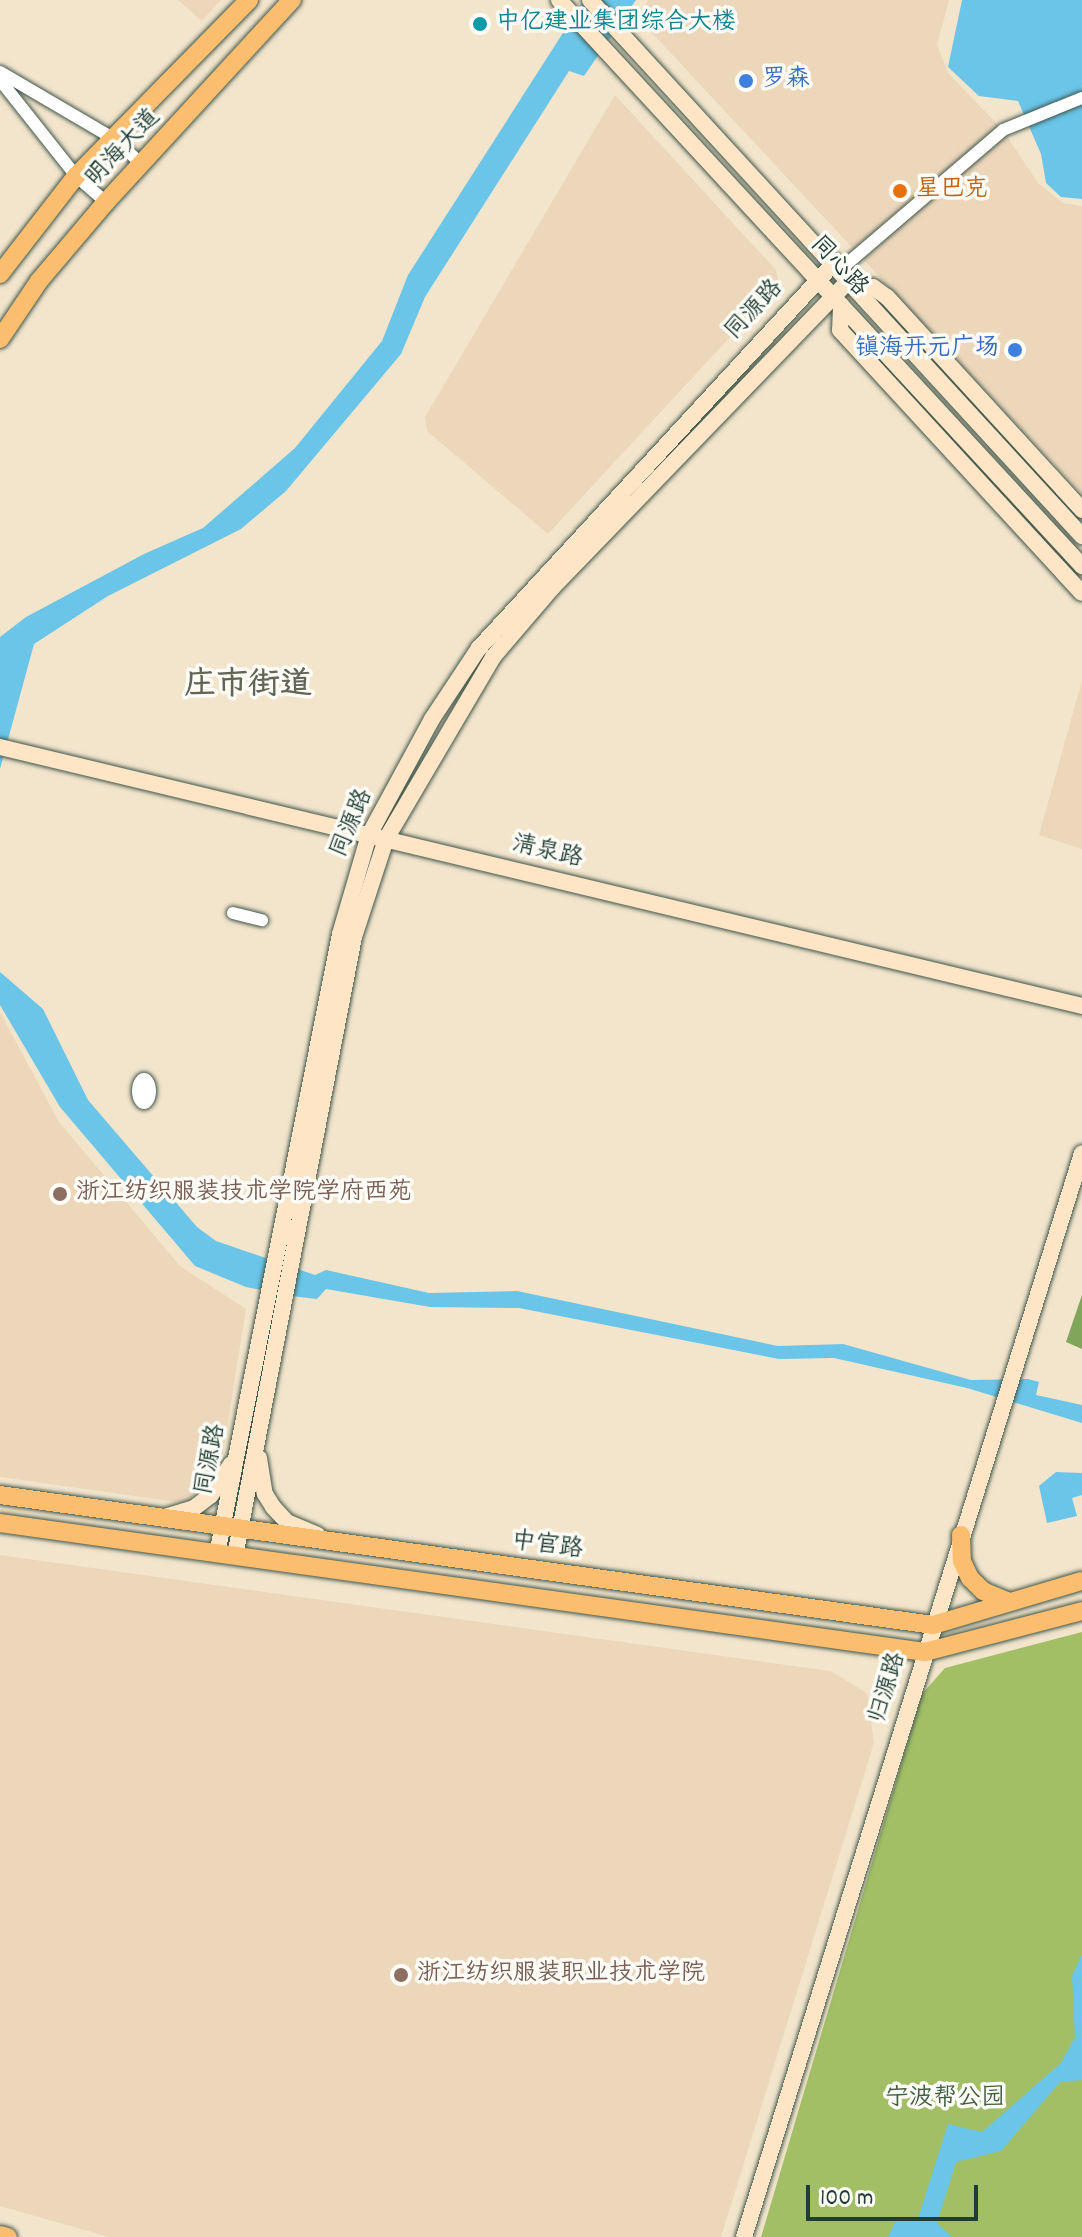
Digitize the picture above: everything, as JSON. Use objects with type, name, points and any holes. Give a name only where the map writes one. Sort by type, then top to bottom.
[{"type":"main road","name":"明海大道","points":[[0,274],[76,176],[249,0]]},
{"type":"main road","name":"明海大道","points":[[0,339],[39,281],[106,202],[292,0]]},
{"type":"main road","name":"中官路","points":[[0,1495],[933,1625],[1082,1581]]},
{"type":"main road","points":[[0,1523],[925,1652],[1082,1611]]},
{"type":"main road","points":[[961,1535],[962,1561],[970,1578],[1007,1601]]},
{"type":"main road","points":[[0,2235],[8,2237]]},
{"type":"street","name":"同心路","points":[[559,0],[1082,566]]},
{"type":"street","name":"同心路","points":[[590,0],[846,274],[1082,536]]},
{"type":"street","points":[[0,72],[114,139],[143,165]]},
{"type":"street","points":[[0,80],[76,176],[106,202]]},
{"type":"street","points":[[1082,98],[1003,130],[846,274],[887,297],[1082,510]]},
{"type":"street","name":"同源路","points":[[226,1555],[354,937],[386,839],[493,657],[552,588],[838,301],[846,274],[818,280],[479,648],[432,719],[369,835],[340,934],[249,1441]]},
{"type":"street","points":[[838,301],[840,330],[1082,593]]},
{"type":"street","name":"清泉路","points":[[0,747],[1082,1006]]},
{"type":"street","points":[[233,913],[262,920]]},
{"type":"street","name":"归源路","points":[[744,2237],[1082,1153]]},
{"type":"street","points":[[161,1518],[194,1508],[211,1495],[249,1441]]},
{"type":"street","points":[[249,1441],[265,1494],[273,1507],[287,1522],[333,1541]]},
{"type":"shaded area","points":[[178,0],[221,0],[202,21]]},
{"type":"shaded area","name":"镇海开元广场","points":[[648,0],[949,0],[937,45],[948,73],[1003,130],[1038,183],[1063,203],[1082,206],[1082,494],[639,19]]},
{"type":"shaded area","points":[[615,95],[776,270],[779,284],[548,534],[427,431],[425,417]]},
{"type":"shaded area","points":[[1082,680],[1082,849],[1039,835]]},
{"type":"shaded area","name":"浙江纺织服装技术学院学府西苑","points":[[0,1012],[59,1122],[180,1266],[246,1309],[222,1459],[212,1484],[183,1503],[0,1477]]},
{"type":"shaded area","name":"浙江纺织服装职业技术学院","points":[[0,1555],[830,1671],[867,1693],[874,1743],[721,2237],[109,2237],[0,2206]]},
{"type":"green space","points":[[1082,1295],[1082,1349],[1066,1342]]},
{"type":"green space","name":"宁波帮公园","points":[[1082,1632],[1082,2237],[761,2237],[922,1694],[945,1668]]},
{"type":"water","points":[[584,0],[636,0],[584,76],[569,71],[425,297],[401,354],[286,491],[241,529],[108,596],[34,644],[0,769],[0,637],[26,617],[144,554],[203,528],[295,448],[382,341],[408,275]]},
{"type":"water","points":[[962,0],[1082,0],[1082,199],[1061,197],[1046,183],[1041,154],[1018,101],[979,96],[948,67]]},
{"type":"water","points":[[0,972],[43,1009],[88,1100],[197,1227],[216,1241],[315,1275],[326,1270],[429,1293],[517,1291],[778,1346],[843,1344],[971,1380],[1028,1379],[1039,1382],[1036,1395],[1082,1405],[1082,1423],[967,1388],[834,1358],[779,1359],[519,1308],[430,1307],[326,1289],[317,1299],[299,1297],[246,1287],[195,1266],[60,1107],[0,1005]]},
{"type":"water","points":[[1056,1472],[1082,1473],[1082,1495],[1072,1498],[1077,1516],[1047,1523],[1039,1486]]},
{"type":"water","points":[[1082,1954],[1082,2080],[1060,2082],[1001,2151],[956,2162],[937,2223],[952,2237],[888,2237],[897,2218],[917,2222],[948,2124],[982,2132],[1061,2063],[1075,2037],[1072,1976]]},
{"type":"place","name":"中亿建业集团综合大楼","points":[[480,24]]},
{"type":"place","name":"罗森","points":[[746,81]]},
{"type":"place","name":"星巴克","points":[[900,191]]},
{"type":"place","name":"镇海开元广场","points":[[1015,350]]},
{"type":"place","name":"浙江纺织服装技术学院学府西苑","points":[[60,1194]]},
{"type":"place","name":"浙江纺织服装职业技术学院","points":[[401,1975]]},
{"type":"district","name":"庄市街道","points":[[248,687]]}]
